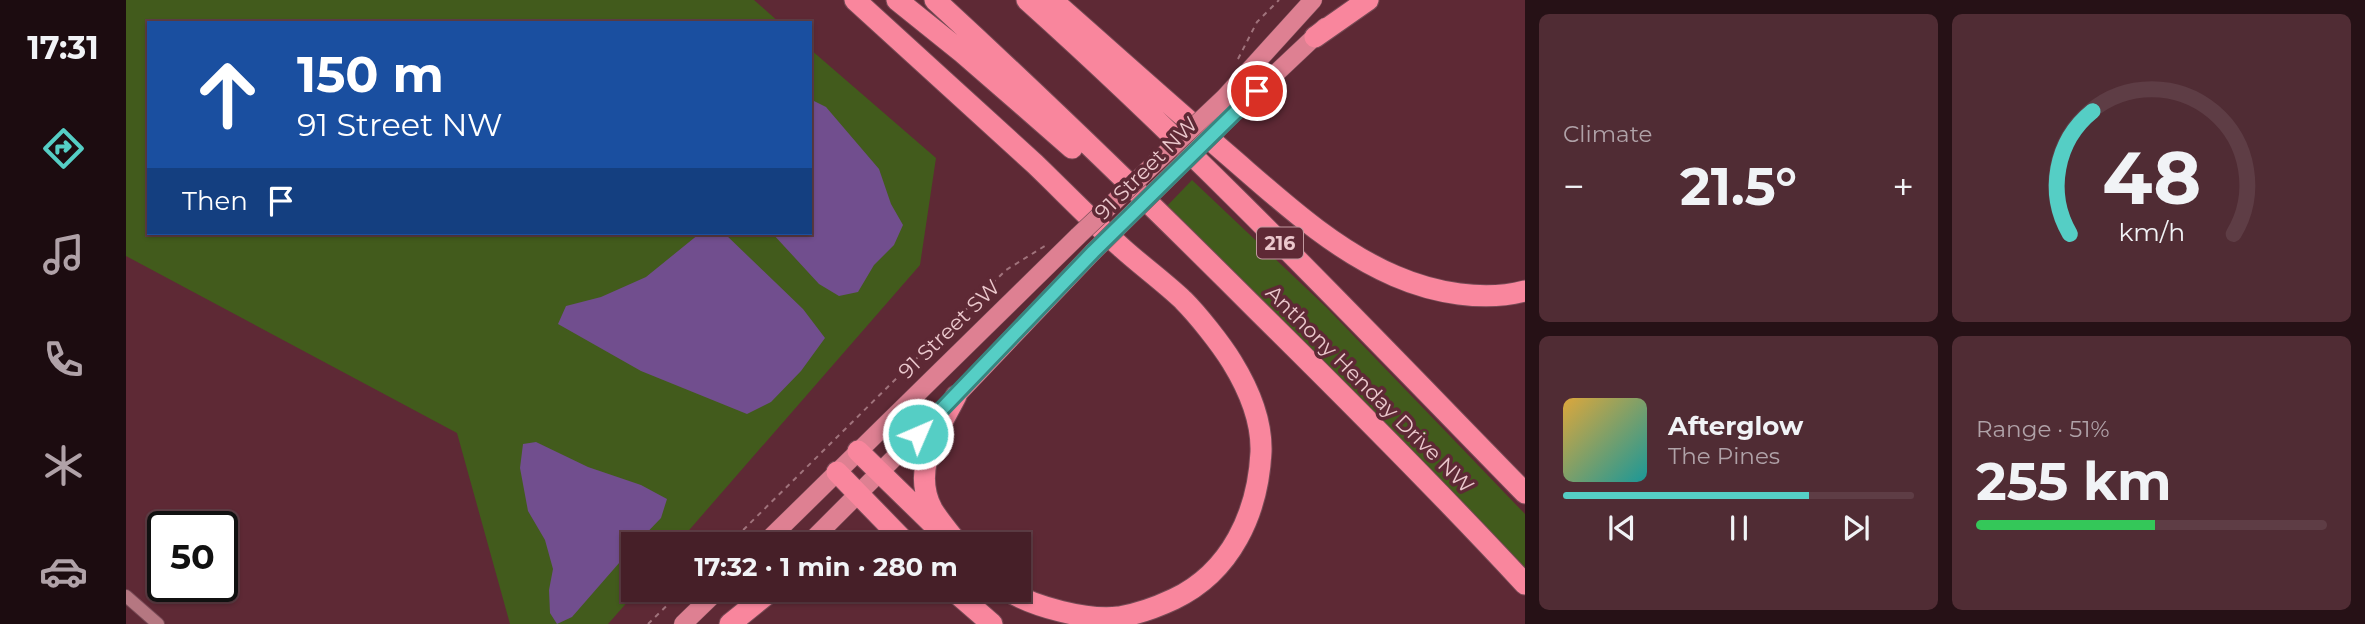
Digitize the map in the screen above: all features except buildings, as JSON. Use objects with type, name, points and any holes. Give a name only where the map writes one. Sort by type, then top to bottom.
[{"type":"highway","points":[[855,0],[1035,164],[1122,248],[1184,302],[1231,361],[1257,418],[1261,450],[1248,519],[1233,548],[1213,573],[1192,588],[1154,608],[1117,617],[1084,615],[1049,608],[1031,600]]},
{"type":"highway","points":[[897,0],[963,52],[1089,164],[1177,230]]},
{"type":"highway","name":"Anthony Henday Drive NW","points":[[935,0],[1177,230],[1377,428],[1525,584]]},
{"type":"highway","name":"Anthony Henday Drive NW","points":[[1027,0],[1105,70],[1200,162],[1525,493]]},
{"type":"highway","points":[[1052,0],[1246,171],[1311,225],[1345,248],[1395,276],[1445,292],[1477,296],[1525,291]]},
{"type":"highway","points":[[1315,37],[1368,0]]},
{"type":"highway","points":[[948,532],[932,508],[924,483],[926,457],[956,396]]},
{"type":"highway","points":[[858,451],[943,532]]},
{"type":"highway","points":[[837,472],[896,532]]},
{"type":"highway","points":[[729,624],[757,602]]},
{"type":"highway","points":[[967,602],[992,624]]},
{"type":"main road","name":"91 Street NW","points":[[956,396],[1231,103],[1313,0]]},
{"type":"main road","name":"91 Street NW","points":[[1078,236],[1231,103],[1315,37],[1351,0]]},
{"type":"main road","name":"91 Street SW","points":[[776,532],[1078,236]]},
{"type":"main road","points":[[820,532],[956,396]]},
{"type":"main road","points":[[683,624],[706,602]]},
{"type":"main road","points":[[729,624],[750,602]]},
{"type":"lane","points":[[126,596],[158,624]]},
{"type":"path","points":[[1234,67],[1257,22],[1279,0]]},
{"type":"path","points":[[741,532],[1006,270],[1051,242]]},
{"type":"path","points":[[648,624],[671,602]]},
{"type":"green space","points":[[126,0],[754,0],[778,21],[147,21],[147,235],[812,235],[812,51],[936,158],[920,265],[687,532],[621,532],[621,602],[627,602],[608,624],[510,624],[457,433],[126,256]]},
{"type":"green space","points":[[1192,180],[1327,308],[1525,514],[1525,572],[1167,206]]},
{"type":"shaded area","points":[[812,100],[826,107],[879,169],[891,204],[903,225],[894,245],[874,265],[858,292],[839,296],[819,284],[774,235],[812,235]]},
{"type":"shaded area","points":[[698,235],[726,235],[803,309],[825,338],[801,371],[771,402],[747,414],[641,371],[558,324],[566,306],[601,297],[646,277]]},
{"type":"shaded area","points":[[536,442],[588,467],[641,485],[667,499],[661,518],[648,532],[621,532],[621,561],[572,617],[557,624],[550,613],[549,590],[553,569],[545,540],[528,511],[520,468],[523,444]]},
{"type":"route","points":[[918,434],[1093,252],[1257,91]]}]
